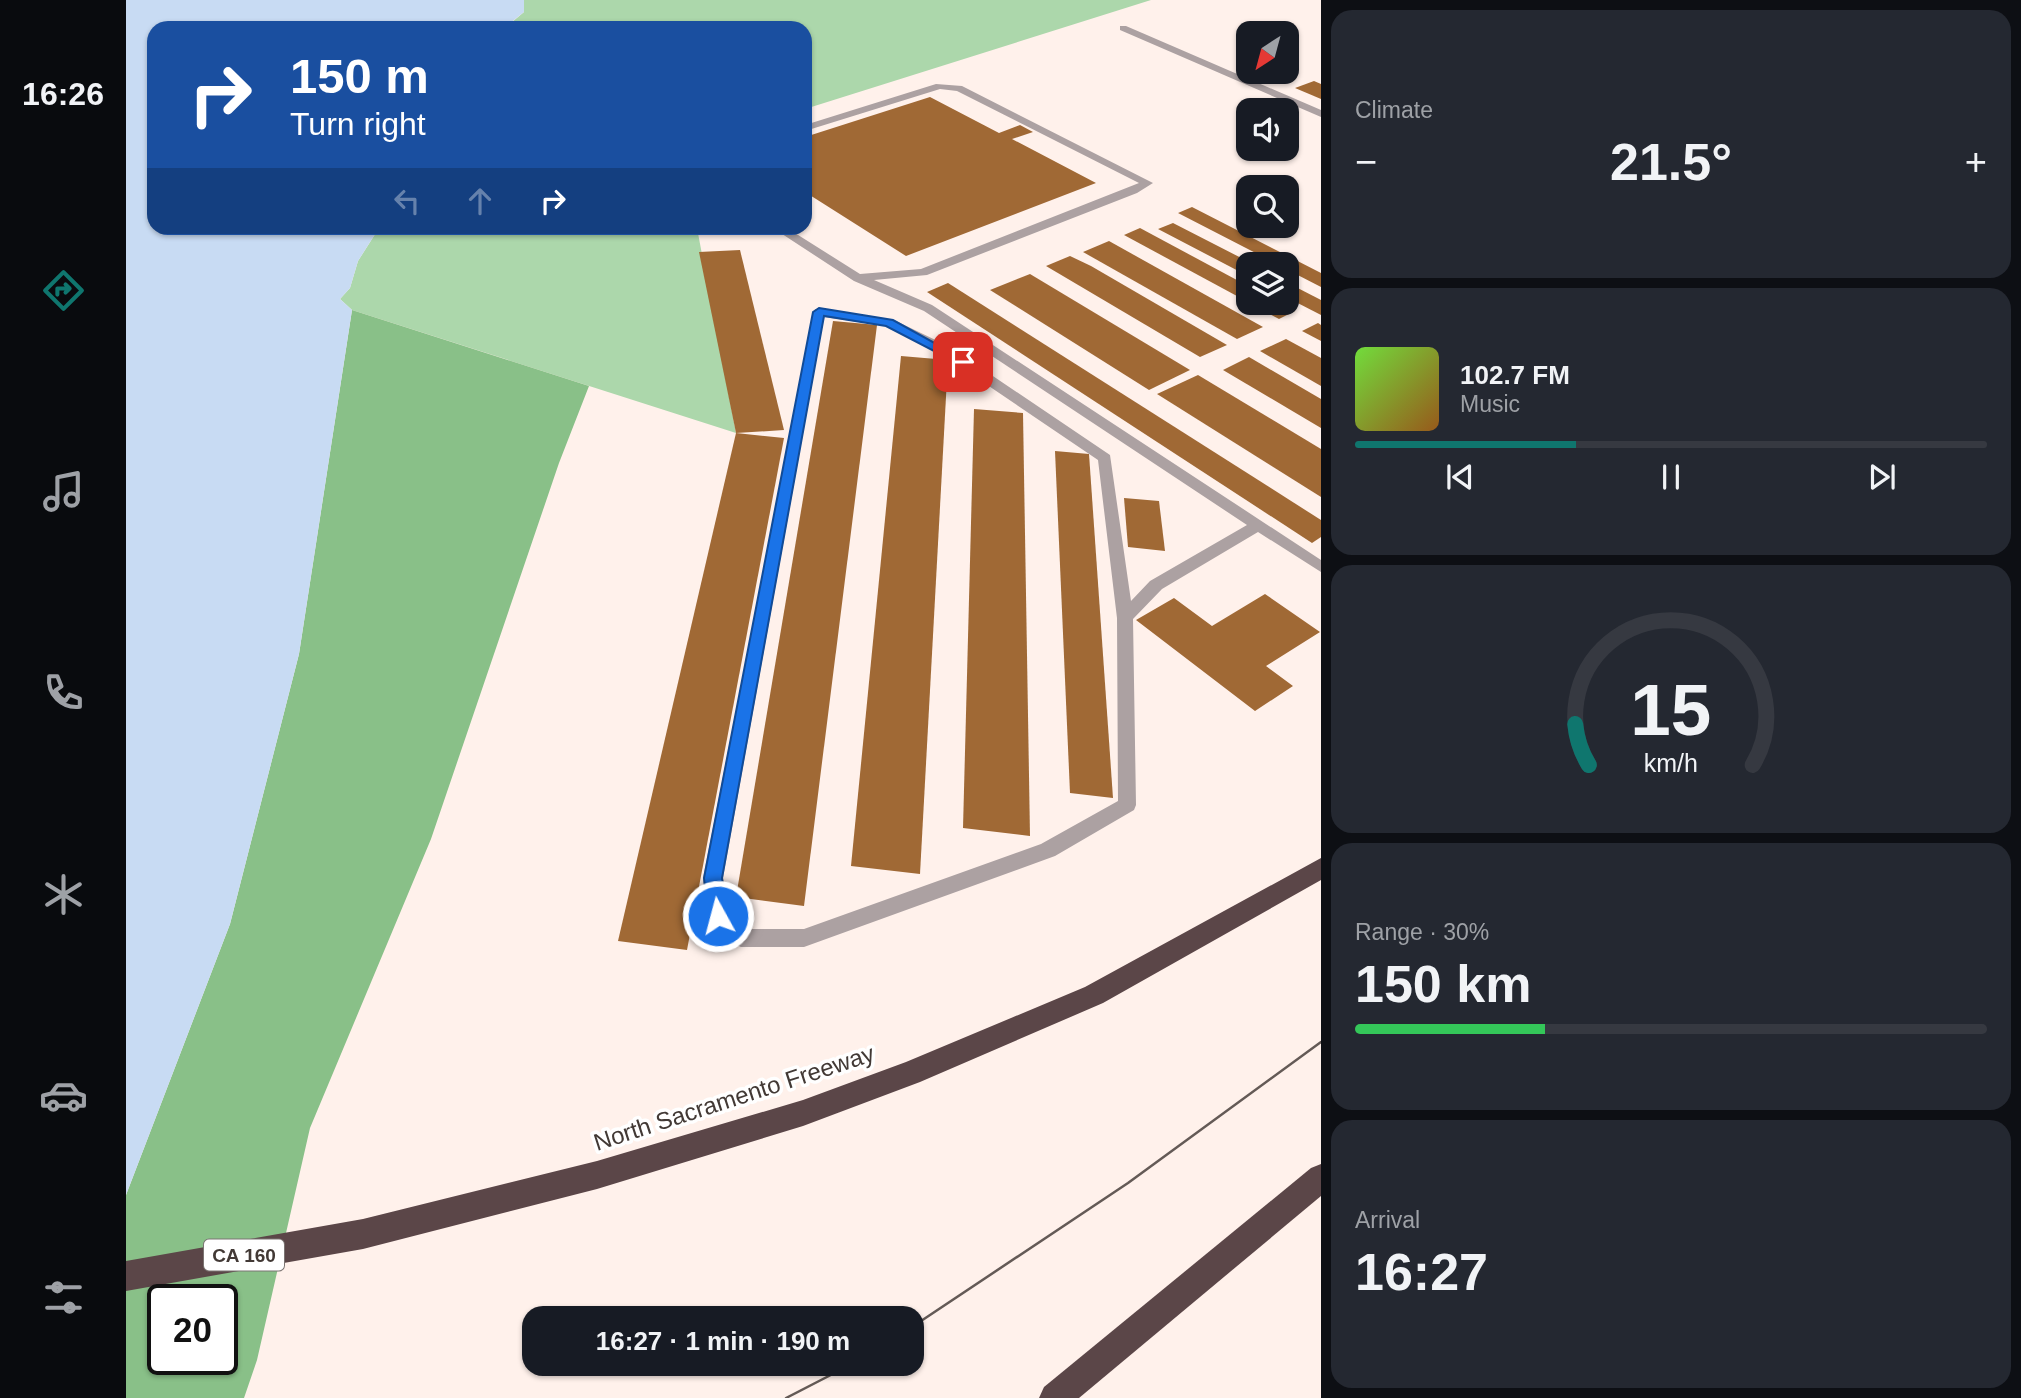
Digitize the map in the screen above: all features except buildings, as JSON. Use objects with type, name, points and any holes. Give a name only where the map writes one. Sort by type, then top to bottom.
[{"type":"highway","name":"North Sacramento Freeway","points":[[126,1276],[363,1234],[597,1175],[803,1112],[911,1073],[1094,995],[1321,868]]},
{"type":"highway","points":[[1055,1398],[1320,1180]]},
{"type":"lane","points":[[1123,28],[1321,114]]},
{"type":"lane","points":[[812,126],[939,86],[959,88],[1147,183],[1133,191],[923,272],[858,278]]},
{"type":"lane","points":[[791,235],[858,278],[928,308],[1321,567]]},
{"type":"lane","points":[[1125,618],[1105,458],[945,350],[889,323],[819,312],[713,878],[718,916],[741,938],[804,937],[1048,850],[1127,805],[1125,618],[1156,585],[1258,526]]},
{"type":"green space","points":[[524,0],[1151,0],[812,107],[812,21],[513,21],[524,12]]},
{"type":"green space","points":[[375,235],[698,235],[736,433],[352,310],[340,299],[350,288],[358,261]]},
{"type":"green space","points":[[352,310],[589,386],[559,463],[431,839],[310,1128],[257,1360],[244,1398],[126,1398],[126,1195],[230,924],[299,654]]},
{"type":"water","points":[[126,0],[524,0],[524,12],[513,21],[147,21],[147,235],[375,235],[358,261],[350,288],[340,299],[352,310],[299,654],[230,924],[126,1195]]},
{"type":"tram line","points":[[924,1319],[1128,1183],[1321,1042]]},
{"type":"tram line","points":[[786,1398],[829,1376]]},
{"type":"route","points":[[718,916],[713,878],[819,312],[889,323],[945,350],[963,362]]}]
